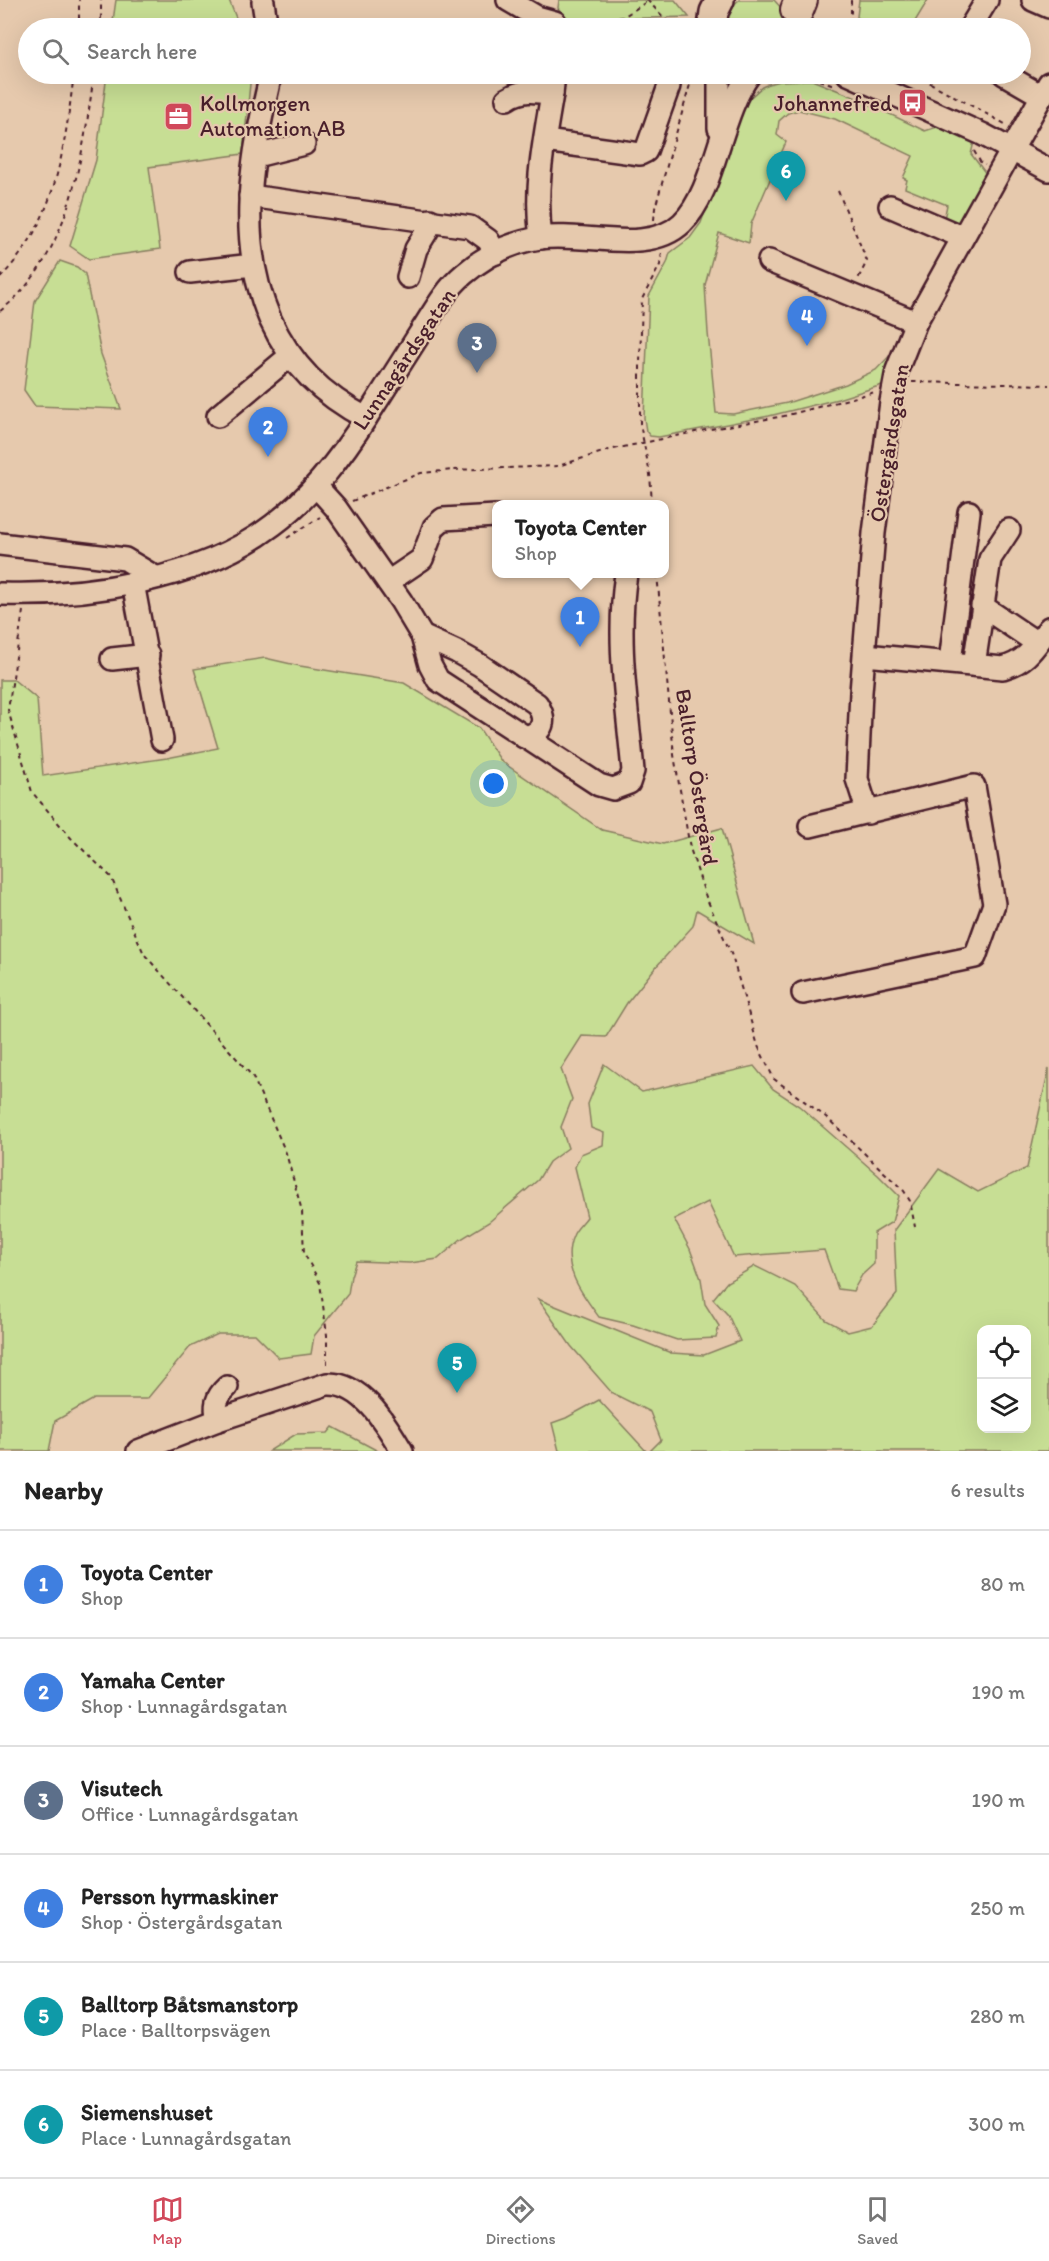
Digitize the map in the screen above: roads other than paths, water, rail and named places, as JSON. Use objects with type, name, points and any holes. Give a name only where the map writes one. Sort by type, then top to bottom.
[{"type":"street","points":[[508,0],[541,18]]},
{"type":"street","points":[[976,18],[987,0]]},
{"type":"street","points":[[1033,0],[1049,8]]},
{"type":"street","points":[[263,2],[265,18]]},
{"type":"street","points":[[269,84],[261,117],[250,196],[249,229],[253,265],[260,294],[278,336],[305,375],[323,391],[366,418]]},
{"type":"street","points":[[507,99],[519,91],[534,91],[553,84],[539,176],[537,211],[542,238]]},
{"type":"street","points":[[545,141],[640,154],[646,151],[669,84]]},
{"type":"street","name":"Lunnagårdsgatan","points":[[718,144],[719,84]]},
{"type":"street","name":"Lunnagårdsgatan","points":[[0,594],[40,595],[83,592],[133,583],[206,561],[272,526],[316,486],[366,418],[450,288],[462,275],[482,260],[516,244],[542,238],[632,240],[658,237],[674,230],[692,210],[707,180],[718,144],[744,84]]},
{"type":"street","points":[[853,84],[1017,142],[1049,170]]},
{"type":"street","points":[[1031,84],[1046,89]]},
{"type":"street","name":"Östergårdsgatan","points":[[868,813],[857,779],[865,655],[874,533],[897,370],[916,322],[1046,89]]},
{"type":"street","points":[[256,156],[304,144]]},
{"type":"street","points":[[250,196],[470,227],[488,240],[496,253]]},
{"type":"street","points":[[890,206],[962,237]]},
{"type":"street","points":[[408,277],[411,261],[427,231],[430,220]]},
{"type":"street","points":[[769,261],[916,322]]},
{"type":"street","points":[[190,272],[253,265]]},
{"type":"street","points":[[218,416],[290,356]]},
{"type":"street","points":[[316,486],[336,508],[388,582],[422,636],[430,665],[438,680],[599,785],[613,789],[629,783],[633,771],[622,674],[621,629],[626,578]]},
{"type":"street","points":[[950,662],[969,512]]},
{"type":"street","points":[[388,582],[422,559],[434,527],[443,519],[492,516]]},
{"type":"street","points":[[974,665],[990,559],[1009,530]]},
{"type":"street","points":[[0,544],[125,559],[155,577]]},
{"type":"street","points":[[133,583],[162,740]]},
{"type":"street","points":[[865,655],[1003,668],[1018,663],[1026,657],[1043,635],[982,606]]},
{"type":"street","points":[[422,636],[480,665],[537,704],[543,713],[541,728],[535,735],[524,736]]},
{"type":"street","points":[[112,659],[148,655]]},
{"type":"street","points":[[803,993],[975,957],[994,904],[974,786],[810,826]]},
{"type":"street","points":[[138,1451],[218,1420],[327,1384],[338,1384],[349,1387],[362,1398],[391,1432],[402,1451]]},
{"type":"street","points":[[218,1420],[215,1412],[216,1400],[227,1387]]},
{"type":"place","name":"Johannefred","points":[[913,103]]},
{"type":"place","name":"Kollmorgen Automation AB","points":[[179,116]]},
{"type":"place","name":"Siemenshuset","points":[[786,201]]},
{"type":"place","name":"Persson hyrmaskiner","points":[[807,346]]},
{"type":"place","name":"Visutech","points":[[477,373]]},
{"type":"place","name":"Yamaha Center","points":[[268,457]]},
{"type":"place","name":"Toyota Center","points":[[580,647]]},
{"type":"place","name":"Balltorp Båtsmanstorp","points":[[457,1393]]}]
